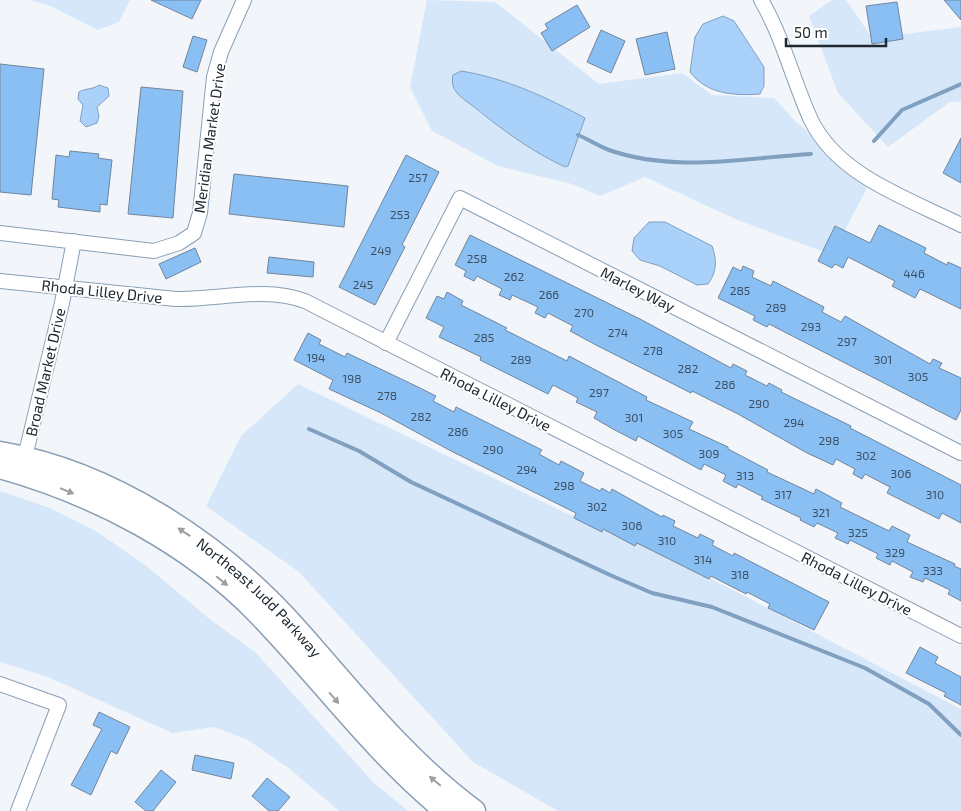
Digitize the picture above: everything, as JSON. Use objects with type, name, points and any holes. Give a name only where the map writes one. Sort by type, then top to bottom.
[{"type":"highway","name":"Northeast Judd Parkway","points":[[0,452],[16,466],[102,505],[162,538],[209,570],[257,612],[406,778],[446,811]]},
{"type":"highway","name":"Northeast Judd Parkway","points":[[16,466],[80,473],[171,523],[236,570],[291,624],[401,748],[428,774],[474,811]]},
{"type":"street","name":"Meridian Market Drive","points":[[0,233],[154,250],[179,243],[194,233],[200,212],[214,77],[221,52],[244,0]]},
{"type":"street","points":[[766,1],[811,120],[830,147],[854,169],[876,183],[961,225]]},
{"type":"street","name":"Marley Way","points":[[386,343],[460,198],[961,453]]},
{"type":"street","name":"Broad Market Drive","points":[[16,466],[64,287],[74,241]]},
{"type":"street","name":"Rhoda Lilley Drive","points":[[0,280],[176,299],[271,293],[288,295],[961,636]]},
{"type":"street","points":[[0,684],[60,705],[18,811]]},
{"type":"shaded area","points":[[29,0],[130,0],[119,22],[98,30],[51,6]]},
{"type":"shaded area","points":[[427,0],[495,2],[599,84],[682,73],[712,95],[774,98],[796,122],[869,184],[832,255],[735,219],[645,177],[600,196],[572,184],[498,166],[432,131],[410,87]]},
{"type":"shaded area","points":[[832,0],[846,0],[872,38],[961,27],[961,102],[950,102],[888,147],[838,93],[809,16]]},
{"type":"shaded area","points":[[298,384],[566,513],[635,539],[961,709],[961,811],[558,811],[473,762],[299,572],[206,506],[241,436]]},
{"type":"shaded area","points":[[0,491],[50,508],[96,531],[149,568],[207,617],[255,652],[375,784],[408,811],[339,811],[290,769],[248,740],[214,727],[172,733],[48,677],[0,662]]},
{"type":"water","points":[[723,16],[734,21],[764,67],[764,86],[760,94],[740,95],[721,92],[704,85],[690,72],[695,37],[703,24]]},
{"type":"water","points":[[461,71],[493,78],[525,89],[585,118],[568,166],[565,167],[553,161],[520,141],[457,93],[453,87],[453,75]]},
{"type":"water","points":[[99,85],[108,88],[109,96],[97,107],[99,116],[97,123],[86,127],[80,121],[83,105],[78,99],[79,92]]},
{"type":"water","points":[[649,222],[665,222],[712,246],[715,266],[708,284],[697,285],[660,266],[640,260],[632,251],[634,238]]},
{"type":"building","points":[[151,0],[201,0],[192,19]]},
{"type":"building","points":[[944,0],[961,0],[961,20]]},
{"type":"building","points":[[897,2],[903,39],[872,44],[866,6]]},
{"type":"building","points":[[577,5],[590,27],[552,51],[541,33],[548,29],[545,24]]},
{"type":"building","points":[[601,30],[625,41],[611,73],[587,62]]},
{"type":"building","points":[[667,32],[675,69],[645,75],[636,39]]},
{"type":"building","points":[[193,36],[207,40],[197,72],[183,67]]},
{"type":"building","points":[[0,64],[44,69],[31,195],[0,192]]},
{"type":"building","points":[[141,87],[183,91],[173,218],[128,214]]},
{"type":"building","points":[[961,138],[961,183],[943,173]]},
{"type":"building","points":[[70,151],[99,154],[98,158],[112,160],[107,205],[100,204],[100,212],[58,207],[59,200],[52,199],[56,155],[69,157]]},
{"type":"building","points":[[406,155],[439,172],[402,245],[405,247],[375,305],[339,287]]},
{"type":"building","points":[[234,174],[348,186],[344,227],[229,214]]},
{"type":"building","points":[[879,225],[926,248],[924,253],[947,265],[948,262],[961,268],[961,309],[920,289],[915,298],[892,286],[895,281],[848,257],[843,268],[835,264],[832,268],[818,261],[835,226],[870,243]]},
{"type":"building","points":[[470,235],[640,319],[731,368],[733,364],[747,371],[745,375],[767,386],[769,383],[782,390],[781,392],[851,426],[850,428],[961,485],[961,523],[942,513],[939,519],[887,493],[890,487],[865,474],[862,479],[853,474],[855,469],[836,459],[833,465],[807,453],[738,414],[692,391],[691,393],[570,331],[573,326],[548,313],[545,318],[535,313],[538,307],[512,295],[510,300],[499,295],[502,289],[477,276],[474,281],[464,276],[466,271],[455,265]]},
{"type":"building","points":[[195,248],[201,262],[166,279],[159,264]]},
{"type":"building","points":[[269,257],[314,262],[313,277],[267,273]]},
{"type":"building","points":[[743,266],[754,271],[752,277],[771,286],[773,281],[824,307],[822,312],[841,322],[845,316],[930,364],[933,359],[942,363],[939,368],[961,378],[961,410],[956,420],[769,324],[767,327],[753,320],[755,316],[718,298],[733,267],[741,271]]},
{"type":"building","points":[[447,292],[463,301],[461,305],[507,328],[505,330],[567,361],[569,356],[647,397],[646,400],[693,422],[689,429],[728,447],[728,449],[768,470],[767,472],[814,494],[816,489],[842,503],[840,507],[889,531],[892,526],[910,535],[907,542],[955,564],[954,566],[961,569],[961,601],[948,594],[950,590],[925,578],[923,582],[910,577],[913,572],[892,561],[890,565],[876,558],[878,554],[850,540],[848,544],[835,538],[838,533],[817,523],[814,527],[800,520],[801,518],[761,499],[763,497],[738,484],[736,488],[723,481],[726,475],[704,464],[701,470],[638,436],[636,441],[613,429],[594,418],[597,412],[576,402],[578,398],[553,385],[548,394],[480,360],[481,357],[439,337],[444,327],[426,318],[437,296],[444,299]]},
{"type":"building","points":[[308,333],[321,340],[319,344],[345,357],[347,353],[436,396],[433,401],[454,412],[456,407],[542,450],[539,454],[559,465],[561,461],[584,473],[580,481],[600,491],[602,488],[610,493],[612,489],[662,517],[663,515],[675,521],[673,526],[698,538],[700,534],[714,541],[712,545],[733,556],[734,553],[829,602],[814,630],[768,608],[770,604],[747,592],[746,594],[711,576],[709,579],[637,543],[635,546],[603,529],[602,532],[574,518],[576,513],[451,451],[381,413],[329,389],[333,380],[294,360]]},
{"type":"building","points":[[920,647],[938,657],[935,663],[961,677],[961,705],[944,696],[946,693],[906,673]]},
{"type":"building","points":[[99,712],[130,727],[117,754],[111,751],[91,795],[71,785],[102,729],[93,725]]},
{"type":"building","points":[[195,755],[234,763],[231,779],[192,770]]},
{"type":"building","points":[[161,770],[176,782],[153,811],[146,811],[135,802]]},
{"type":"building","points":[[267,778],[290,797],[278,811],[269,811],[252,796]]},
{"type":"waterway","points":[[874,141],[902,110],[961,84]]},
{"type":"waterway","points":[[578,135],[609,150],[659,161],[735,161],[811,154]]},
{"type":"waterway","points":[[309,429],[359,451],[411,482],[610,575],[652,593],[712,607],[865,668],[929,704],[961,735]]}]
